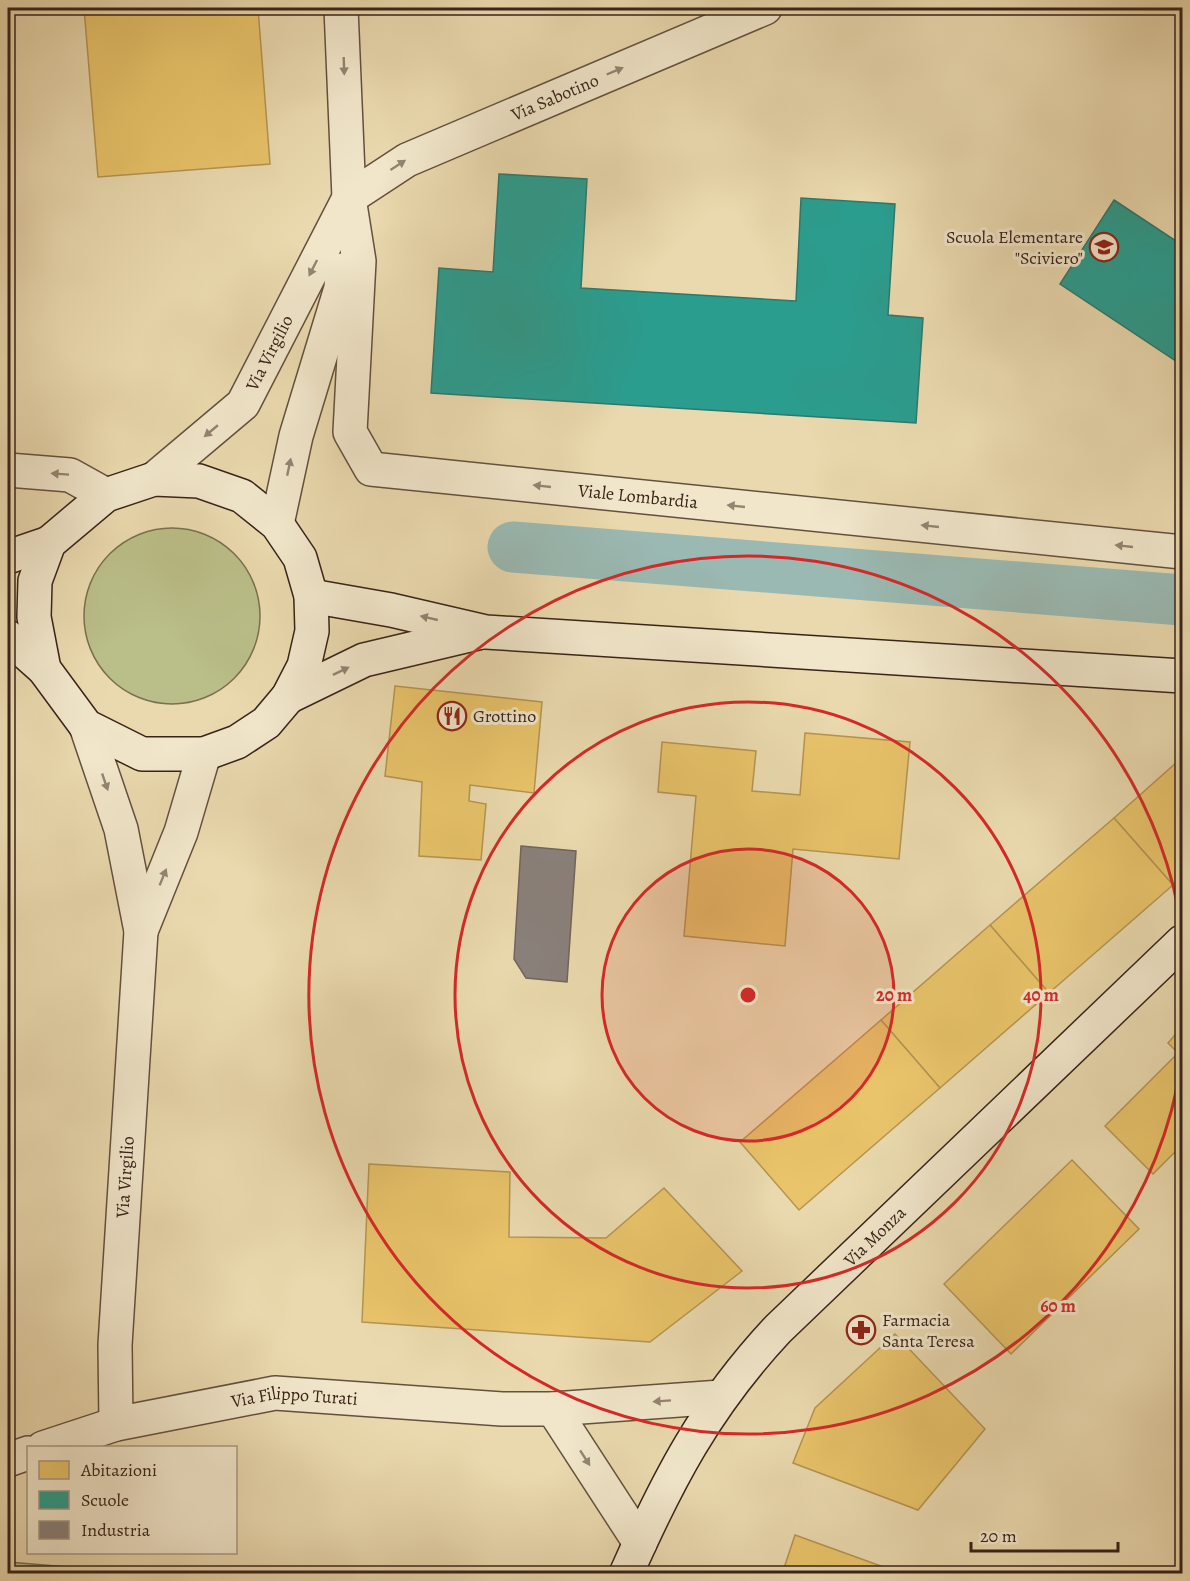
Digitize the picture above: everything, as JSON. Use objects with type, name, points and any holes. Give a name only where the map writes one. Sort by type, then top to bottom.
[{"type":"street","name":"Via Virgilio","points":[[277,524],[296,436],[341,288],[349,198],[341,8]]},
{"type":"street","name":"Via Sabotino","points":[[349,198],[407,160],[765,8]]},
{"type":"street","name":"Via Virgilio","points":[[154,479],[243,404],[349,198]]},
{"type":"street","name":"Viale Lombardia","points":[[349,198],[358,261],[350,432],[371,469],[1182,552]]},
{"type":"street","points":[[8,470],[70,475],[106,495]]},
{"type":"street","points":[[8,557],[49,543],[106,495],[154,479],[199,481],[242,495],[277,524],[300,558],[311,597],[312,631],[304,666],[288,697],[266,723],[237,742],[204,754],[142,754],[86,726],[44,669],[8,637]]},
{"type":"street","points":[[44,669],[34,617],[35,581],[49,543]]},
{"type":"street","points":[[311,597],[391,610],[486,632],[1182,676]]},
{"type":"street","points":[[288,697],[363,660],[486,632]]},
{"type":"street","name":"Via Virgilio","points":[[86,726],[121,829],[141,931],[115,1345],[116,1424]]},
{"type":"street","name":"Via Virgilio","points":[[141,931],[181,832],[204,754]]},
{"type":"street","name":"Via Monza","points":[[626,1574],[692,1438],[746,1363],[778,1329],[1182,942]]},
{"type":"street","name":"Via Filippo Turati","points":[[49,1446],[116,1424],[275,1393],[502,1409],[553,1409],[721,1397]]},
{"type":"street","points":[[553,1409],[640,1543]]},
{"type":"street","points":[[8,1460],[27,1453]]},
{"type":"green space","points":[[172,528],[206,535],[221,543],[234,554],[245,567],[253,582],[260,616],[253,650],[245,665],[234,678],[221,689],[206,697],[172,704],[138,697],[123,689],[110,678],[99,665],[91,650],[84,616],[91,582],[99,567],[110,554],[123,543],[138,535]]},
{"type":"green space","points":[[8,1562],[140,1573],[8,1573]]},
{"type":"building: Abitazioni","points":[[84,8],[258,8],[270,164],[98,177]]},
{"type":"building: Abitazioni","points":[[395,686],[542,702],[534,793],[470,785],[469,801],[486,804],[481,860],[419,856],[422,782],[385,776]]},
{"type":"building: Abitazioni","points":[[805,733],[910,742],[899,859],[793,849],[785,946],[684,936],[696,796],[658,792],[662,742],[756,751],[752,791],[800,795]]},
{"type":"building: Abitazioni","points":[[1177,762],[1182,769],[1182,877],[1173,885],[1114,818]]},
{"type":"building: Abitazioni","points":[[1114,818],[1173,885],[1049,993],[990,925]]},
{"type":"building: Abitazioni","points":[[990,925],[1049,993],[940,1088],[881,1020]]},
{"type":"building: Abitazioni","points":[[881,1020],[940,1088],[799,1210],[740,1142]]},
{"type":"building: Abitazioni","points":[[1182,1027],[1182,1057],[1168,1043]]},
{"type":"building: Abitazioni","points":[[1178,1053],[1182,1057],[1182,1145],[1153,1174],[1105,1126]]},
{"type":"building: Abitazioni","points":[[1072,1160],[1139,1229],[1011,1354],[944,1284]]},
{"type":"building: Abitazioni","points":[[369,1164],[510,1172],[509,1237],[606,1238],[664,1188],[742,1271],[650,1342],[362,1322]]},
{"type":"building: Abitazioni","points":[[895,1334],[985,1429],[918,1510],[793,1463],[815,1408]]},
{"type":"building: Abitazioni","points":[[795,1535],[903,1574],[782,1574]]},
{"type":"building: Scuole","points":[[499,174],[587,179],[581,288],[796,301],[801,198],[895,204],[888,315],[923,318],[916,423],[431,393],[439,268],[493,272]]},
{"type":"building: Scuole","points":[[1114,200],[1182,245],[1182,365],[1060,284]]},
{"type":"building: Industria","points":[[521,846],[576,851],[567,982],[526,978],[514,959]]},
{"type":"waterway","points":[[513,547],[1182,600]]},
{"type":"place","name":"Scuola Elementare \"Sciviero\"","points":[[1104,247]]},
{"type":"place","name":"Grottino","points":[[452,716]]},
{"type":"place","name":"Farmacia Santa Teresa","points":[[861,1330]]}]
